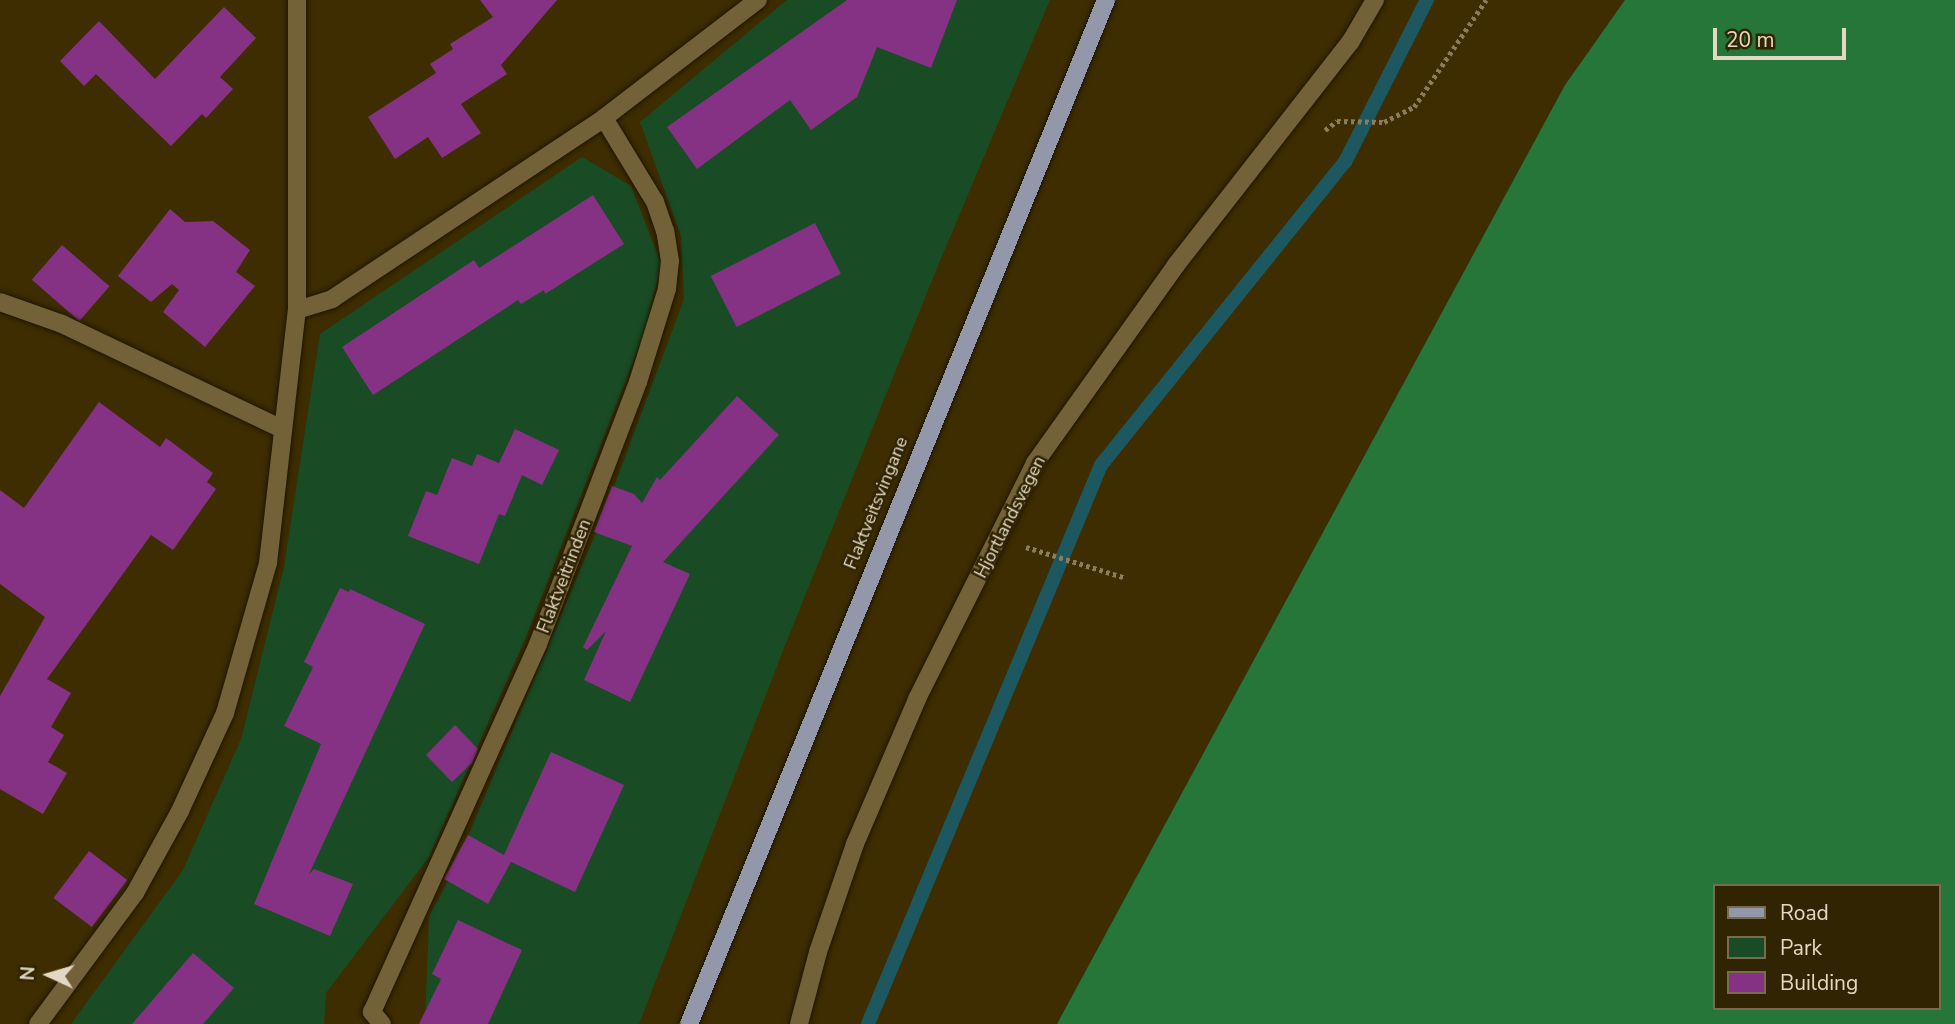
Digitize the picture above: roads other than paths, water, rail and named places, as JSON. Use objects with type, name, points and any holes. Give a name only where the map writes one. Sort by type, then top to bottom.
[{"type":"main road","name":"Flaktveitsvingane","points":[[689,1024],[1106,0]]},
{"type":"street","points":[[38,1024],[135,893],[180,811],[225,713],[268,563],[297,310],[297,0]]},
{"type":"street","points":[[297,310],[332,299],[604,118],[758,0]]},
{"type":"street","name":"Hjortlandsvegen","points":[[799,1024],[818,952],[855,844],[917,699],[1035,463],[1176,265],[1351,40],[1375,0]]},
{"type":"street","name":"Flaktveitrinden","points":[[382,1024],[372,1012],[538,644],[638,382],[667,289],[668,251],[655,202],[604,118]]},
{"type":"street","points":[[0,302],[62,324],[282,429]]},
{"type":"waterway","points":[[868,1024],[1101,465],[1345,162],[1427,0]]}]
